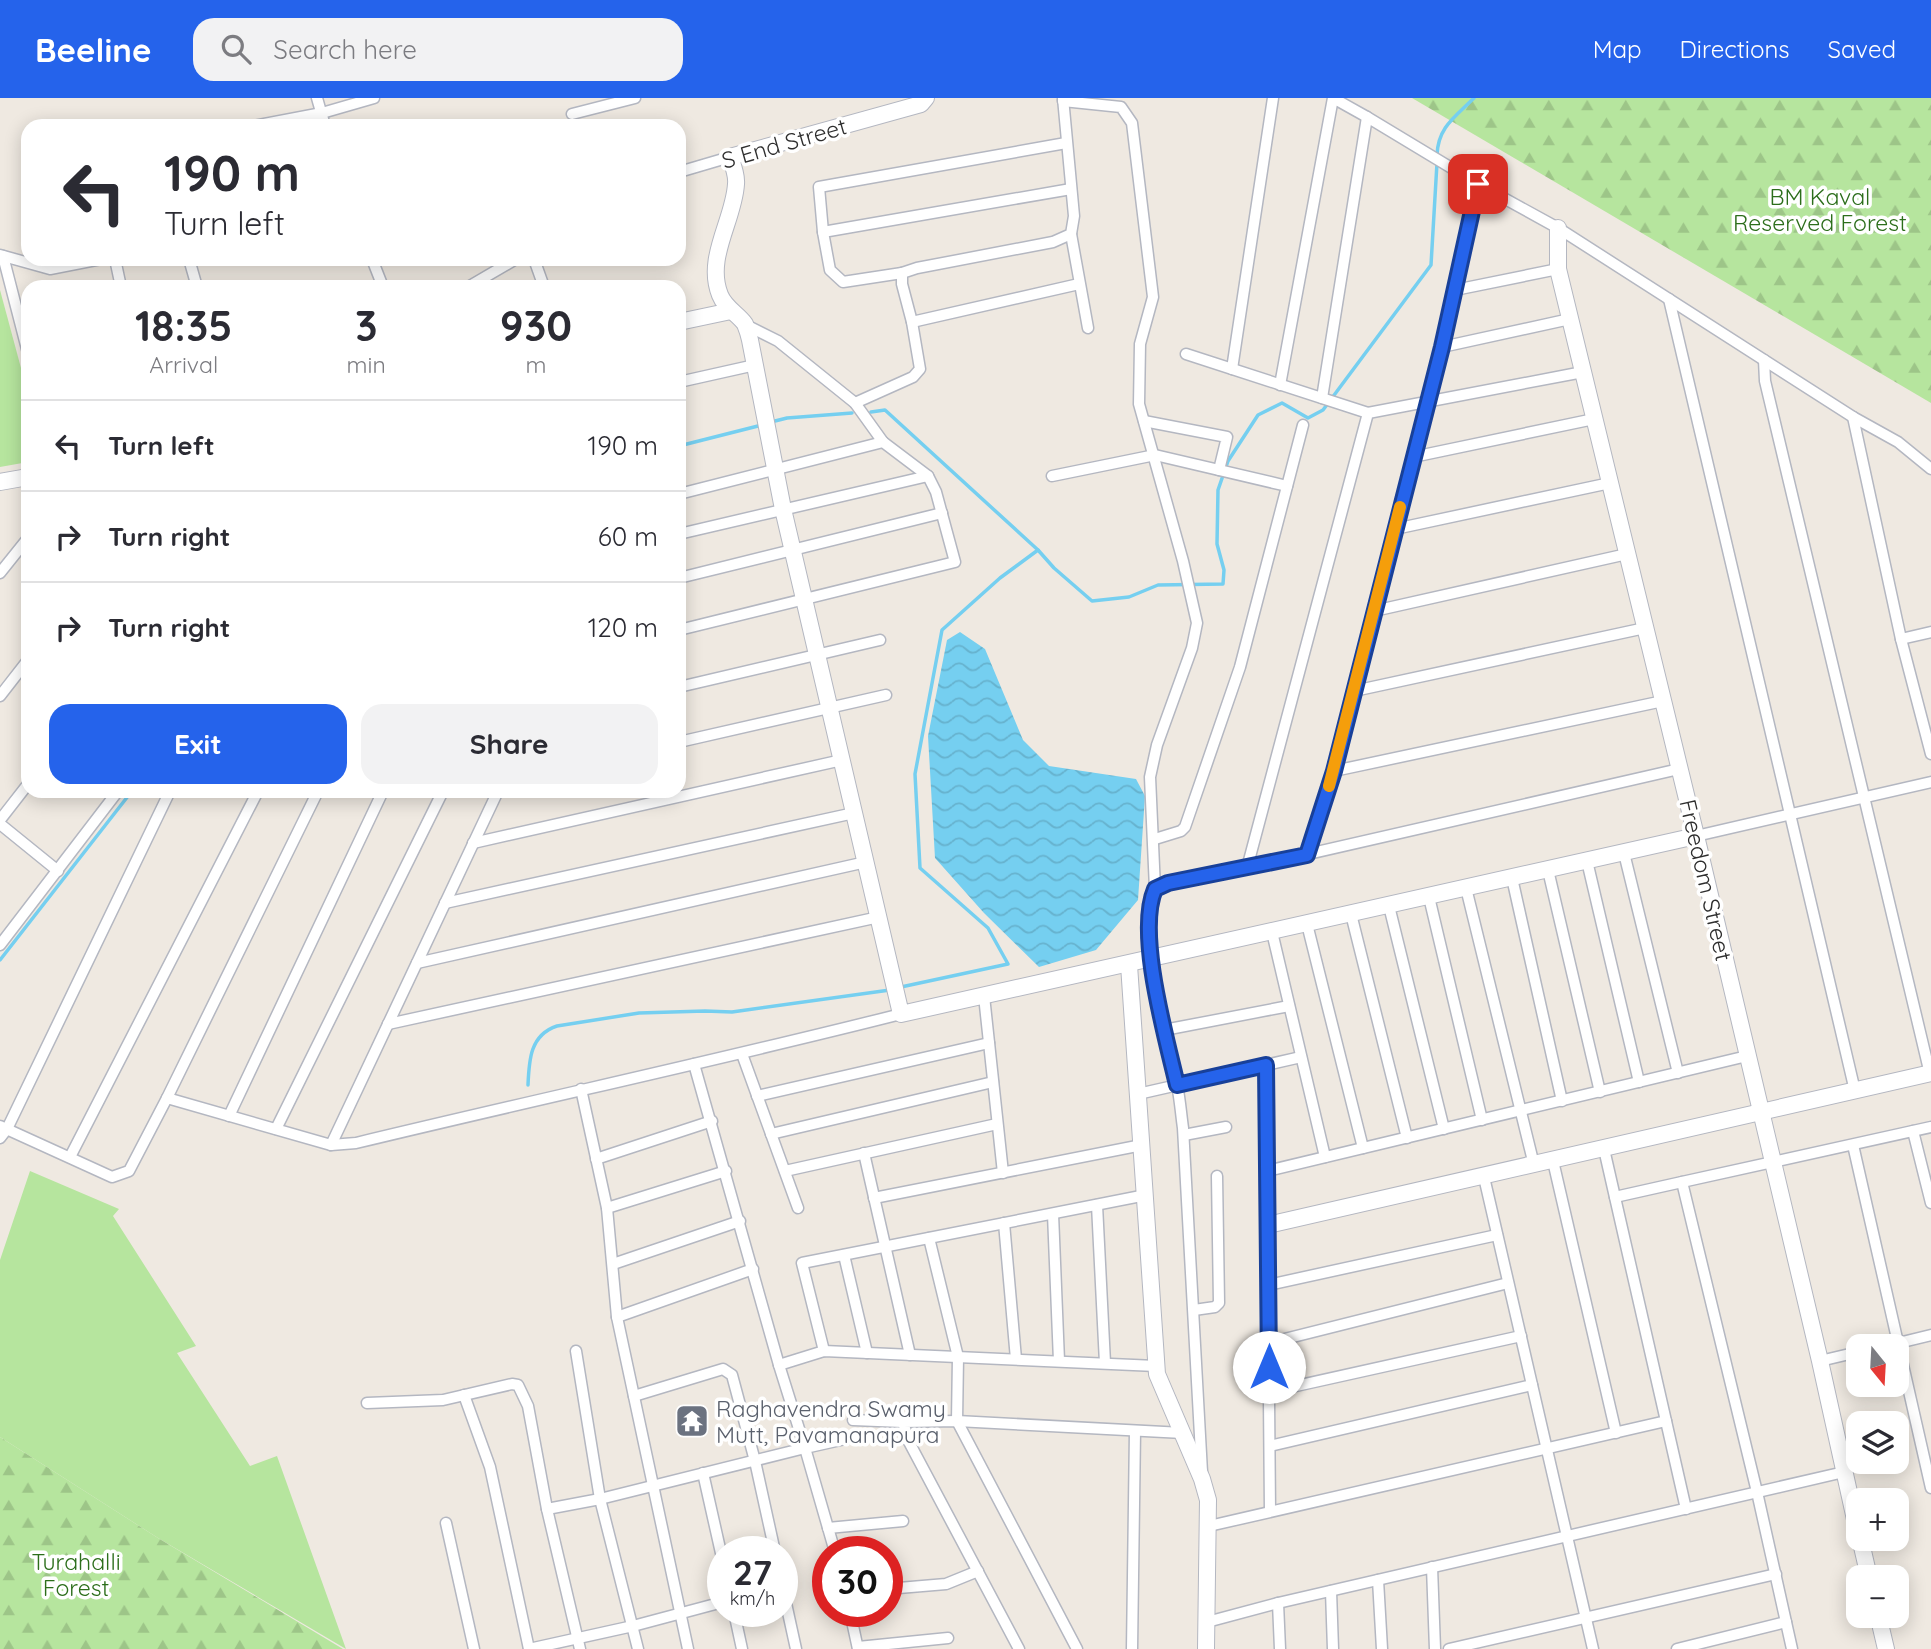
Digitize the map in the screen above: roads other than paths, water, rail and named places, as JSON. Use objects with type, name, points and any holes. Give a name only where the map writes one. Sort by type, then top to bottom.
[{"type":"street","points":[[317,98],[324,119]]},
{"type":"street","points":[[290,119],[374,98]]},
{"type":"street","points":[[572,114],[635,98]]},
{"type":"street","name":"S End Street","points":[[686,170],[921,104],[926,98]]},
{"type":"street","points":[[1232,369],[1273,98]]},
{"type":"street","points":[[1280,385],[1333,98],[1558,228],[1853,417],[1898,442],[1931,469]]},
{"type":"street","points":[[1088,327],[1071,234],[1074,216],[1063,99],[1121,107],[1132,123],[1153,297],[1140,344],[1139,404],[1155,455],[1197,623],[1192,648],[1152,764],[1150,777],[1155,839],[1155,889],[1149,903],[1151,960],[1177,1085],[1184,1135],[1202,1479]]},
{"type":"street","points":[[1322,398],[1367,117]]},
{"type":"street","points":[[1066,143],[819,187],[830,270],[843,282],[902,273],[1053,242],[1071,234]]},
{"type":"street","points":[[686,628],[955,562],[936,492],[928,476],[883,442],[855,403],[778,341],[744,324],[720,295],[717,271],[723,231],[737,181],[730,157]]},
{"type":"street","points":[[1307,855],[1334,771],[1442,347],[1478,184]]},
{"type":"street","points":[[823,232],[1071,188]]},
{"type":"street","name":"Freedom Street","points":[[1558,228],[1558,270],[1696,836],[1848,1488]]},
{"type":"street","points":[[1,256],[21,262]]},
{"type":"street","points":[[1,256],[21,328]]},
{"type":"street","points":[[36,266],[50,270],[69,266]]},
{"type":"street","points":[[480,280],[504,266]]},
{"type":"street","points":[[1455,290],[1558,270]]},
{"type":"street","points":[[855,403],[913,377],[920,369],[902,273]]},
{"type":"street","points":[[912,322],[1079,284]]},
{"type":"street","points":[[1669,299],[1855,1091]]},
{"type":"street","points":[[686,321],[731,311]]},
{"type":"street","points":[[1442,347],[1570,319]]},
{"type":"street","points":[[744,324],[750,340],[783,509],[901,1014]]},
{"type":"street","points":[[1186,354],[1368,413],[1583,372]]},
{"type":"street","points":[[1268,1225],[1930,1073],[1765,382],[1764,360]]},
{"type":"street","points":[[686,381],[755,366]]},
{"type":"street","points":[[1247,868],[1368,413]]},
{"type":"street","points":[[1853,417],[1901,639],[1931,754]]},
{"type":"street","points":[[1413,457],[1594,419]]},
{"type":"street","points":[[1144,421],[1227,436],[1219,470]]},
{"type":"street","points":[[1155,839],[1181,831],[1185,827],[1240,667],[1303,425]]},
{"type":"street","points":[[686,492],[883,442]]},
{"type":"street","points":[[1052,476],[1155,455],[1287,486]]},
{"type":"street","points":[[686,532],[928,476]]},
{"type":"street","points":[[0,482],[21,478]]},
{"type":"street","points":[[1395,529],[1610,482]]},
{"type":"street","points":[[686,576],[942,513]]},
{"type":"street","points":[[0,573],[21,547]]},
{"type":"street","points":[[1374,611],[1627,554]]},
{"type":"street","points":[[1354,691],[1645,628]]},
{"type":"street","points":[[1901,639],[1931,632]]},
{"type":"street","points":[[686,685],[880,640]]},
{"type":"street","points":[[0,696],[21,669]]},
{"type":"street","points":[[686,740],[886,695]]},
{"type":"street","points":[[1917,702],[1931,699]]},
{"type":"street","points":[[1334,771],[1663,701]]},
{"type":"street","points":[[686,795],[842,760]]},
{"type":"street","points":[[1155,889],[1168,883],[1307,855],[1679,769]]},
{"type":"street","points":[[167,1098],[331,1145],[356,1143],[742,1054],[901,1014],[1129,965],[1931,782]]},
{"type":"street","points":[[21,794],[0,822],[58,871]]},
{"type":"street","points":[[0,945],[113,798]]},
{"type":"street","points":[[167,798],[2,1131],[70,1157],[112,1177],[129,1171],[314,798]]},
{"type":"street","points":[[70,1157],[254,798]]},
{"type":"street","points":[[229,1116],[380,798]]},
{"type":"street","points":[[276,1129],[440,798]]},
{"type":"street","points":[[331,1145],[495,798]]},
{"type":"street","points":[[473,843],[673,798]]},
{"type":"street","points":[[445,903],[854,813]]},
{"type":"street","points":[[1624,853],[1678,1073]]},
{"type":"street","points":[[1587,861],[1639,1082]]},
{"type":"street","points":[[417,963],[866,862]]},
{"type":"street","points":[[1548,870],[1600,1092]]},
{"type":"street","points":[[1512,878],[1562,1101]]},
{"type":"street","points":[[1466,888],[1534,1165]]},
{"type":"street","points":[[1429,897],[1482,1120]]},
{"type":"street","points":[[1389,906],[1444,1129]]},
{"type":"street","points":[[1351,914],[1406,1138]]},
{"type":"street","points":[[388,1024],[878,917]]},
{"type":"street","points":[[1307,924],[1363,1148]]},
{"type":"street","points":[[1272,932],[1325,1157]]},
{"type":"street","points":[[1129,965],[1157,1374],[1202,1479],[1208,1500],[1206,1649]]},
{"type":"street","points":[[984,996],[1003,1173]]},
{"type":"street","points":[[1164,1030],[1289,1006]]},
{"type":"street","points":[[757,1096],[989,1043]]},
{"type":"street","points":[[742,1054],[798,1208]]},
{"type":"street","points":[[1267,1171],[1748,1056]]},
{"type":"street","points":[[1138,1094],[1301,1057]]},
{"type":"street","points":[[694,1064],[830,1536]]},
{"type":"street","points":[[1266,1065],[1270,1511]]},
{"type":"street","points":[[771,1134],[993,1082]]},
{"type":"street","points":[[581,1089],[607,1208],[617,1317],[688,1649]]},
{"type":"street","points":[[596,1159],[712,1121]]},
{"type":"street","points":[[785,1171],[998,1124]]},
{"type":"street","points":[[1615,1197],[1931,1127]]},
{"type":"street","points":[[1184,1135],[1226,1128]]},
{"type":"street","points":[[1913,1131],[1931,1203]]},
{"type":"street","points":[[874,1198],[1142,1145]]},
{"type":"street","points":[[1853,1145],[1890,1334]]},
{"type":"street","points":[[1604,1149],[1686,1509]]},
{"type":"street","points":[[864,1153],[910,1354]]},
{"type":"street","points":[[1553,1161],[1616,1433]]},
{"type":"street","points":[[607,1208],[726,1171]]},
{"type":"street","points":[[1194,1310],[1215,1307],[1219,1303],[1217,1176]]},
{"type":"street","points":[[1484,1177],[1593,1649]]},
{"type":"street","points":[[1682,1182],[1792,1649]]},
{"type":"street","points":[[824,1350],[802,1264],[1146,1195]]},
{"type":"street","points":[[1097,1205],[1105,1363]]},
{"type":"street","points":[[1054,1214],[1059,1361]]},
{"type":"street","points":[[613,1264],[740,1221]]},
{"type":"street","points":[[1004,1223],[1016,1359]]},
{"type":"street","points":[[1268,1285],[1497,1235]]},
{"type":"street","points":[[929,1238],[958,1357],[957,1421],[1077,1649]]},
{"type":"street","points":[[844,1255],[867,1353]]},
{"type":"street","points":[[617,1317],[753,1269]]},
{"type":"street","points":[[1269,1343],[1508,1283]]},
{"type":"street","points":[[1909,1340],[1931,1335]]},
{"type":"street","points":[[1269,1392],[1521,1336]]},
{"type":"street","points":[[779,1365],[824,1350],[1156,1366]]},
{"type":"street","points":[[576,1351],[600,1499],[638,1649]]},
{"type":"street","points":[[1820,1361],[1846,1355]]},
{"type":"street","points":[[634,1396],[723,1369],[732,1375],[771,1536]]},
{"type":"street","points":[[368,1403],[443,1400],[512,1384],[518,1385],[528,1406],[547,1509],[580,1649]]},
{"type":"street","points":[[1269,1446],[1532,1385]]},
{"type":"street","points":[[464,1395],[489,1467],[529,1649],[707,1606]]},
{"type":"street","points":[[1906,1397],[1931,1488]]},
{"type":"street","points":[[853,1420],[957,1421],[1183,1433]]},
{"type":"street","points":[[1209,1526],[1666,1421]]},
{"type":"street","points":[[903,1422],[909,1442],[1019,1649]]},
{"type":"street","points":[[1132,1649],[1135,1431]]},
{"type":"street","points":[[547,1509],[600,1499],[854,1437]]},
{"type":"street","points":[[1207,1622],[1278,1603],[1844,1472]]},
{"type":"street","points":[[703,1473],[717,1536]]},
{"type":"street","points":[[828,1528],[903,1521]]},
{"type":"street","points":[[446,1523],[474,1649]]},
{"type":"street","points":[[1432,1567],[1435,1649]]},
{"type":"street","points":[[903,1588],[946,1584],[978,1571]]},
{"type":"street","points":[[1449,1649],[1776,1574]]},
{"type":"street","points":[[1378,1580],[1382,1649]]},
{"type":"street","points":[[1331,1591],[1333,1649]]},
{"type":"street","points":[[1278,1603],[1280,1649]]},
{"type":"street","points":[[1677,1649],[1786,1622]]},
{"type":"street","points":[[737,1627],[742,1649]]},
{"type":"street","points":[[791,1627],[796,1649]]},
{"type":"street","points":[[853,1627],[858,1648],[948,1638]]},
{"type":"street","points":[[1881,1628],[1886,1649]]},
{"type":"water","points":[[960,632],[985,649],[1023,740],[1049,766],[1136,779],[1145,796],[1138,900],[1096,950],[1039,967],[984,913],[935,858],[928,736],[947,640]]},
{"type":"waterway","points":[[1437,155],[1444,130],[1474,98]]},
{"type":"waterway","points":[[901,987],[1008,964],[988,928],[920,868],[915,774],[942,630],[1000,578],[1038,550],[1054,568],[1092,601],[1129,597],[1158,585],[1223,584],[1224,570],[1217,544],[1218,490],[1228,461],[1258,415],[1282,403],[1308,418],[1323,410],[1431,265],[1437,163]]},
{"type":"waterway","points":[[871,412],[885,410],[1038,550]]},
{"type":"waterway","points":[[775,421],[852,413]]},
{"type":"waterway","points":[[686,444],[758,426]]},
{"type":"waterway","points":[[0,960],[127,798]]},
{"type":"waterway","points":[[528,1085],[530,1058],[536,1042],[548,1030],[557,1026],[639,1013],[732,1012],[890,990]]},
{"type":"place","name":"Raghavendra Swamy Mutt, Pavamanapura","points":[[692,1421]]},
{"type":"park label","name":"BM Kaval Reserved Forest","points":[[1820,209]]},
{"type":"park label","name":"Turahalli Forest","points":[[76,1574]]}]
